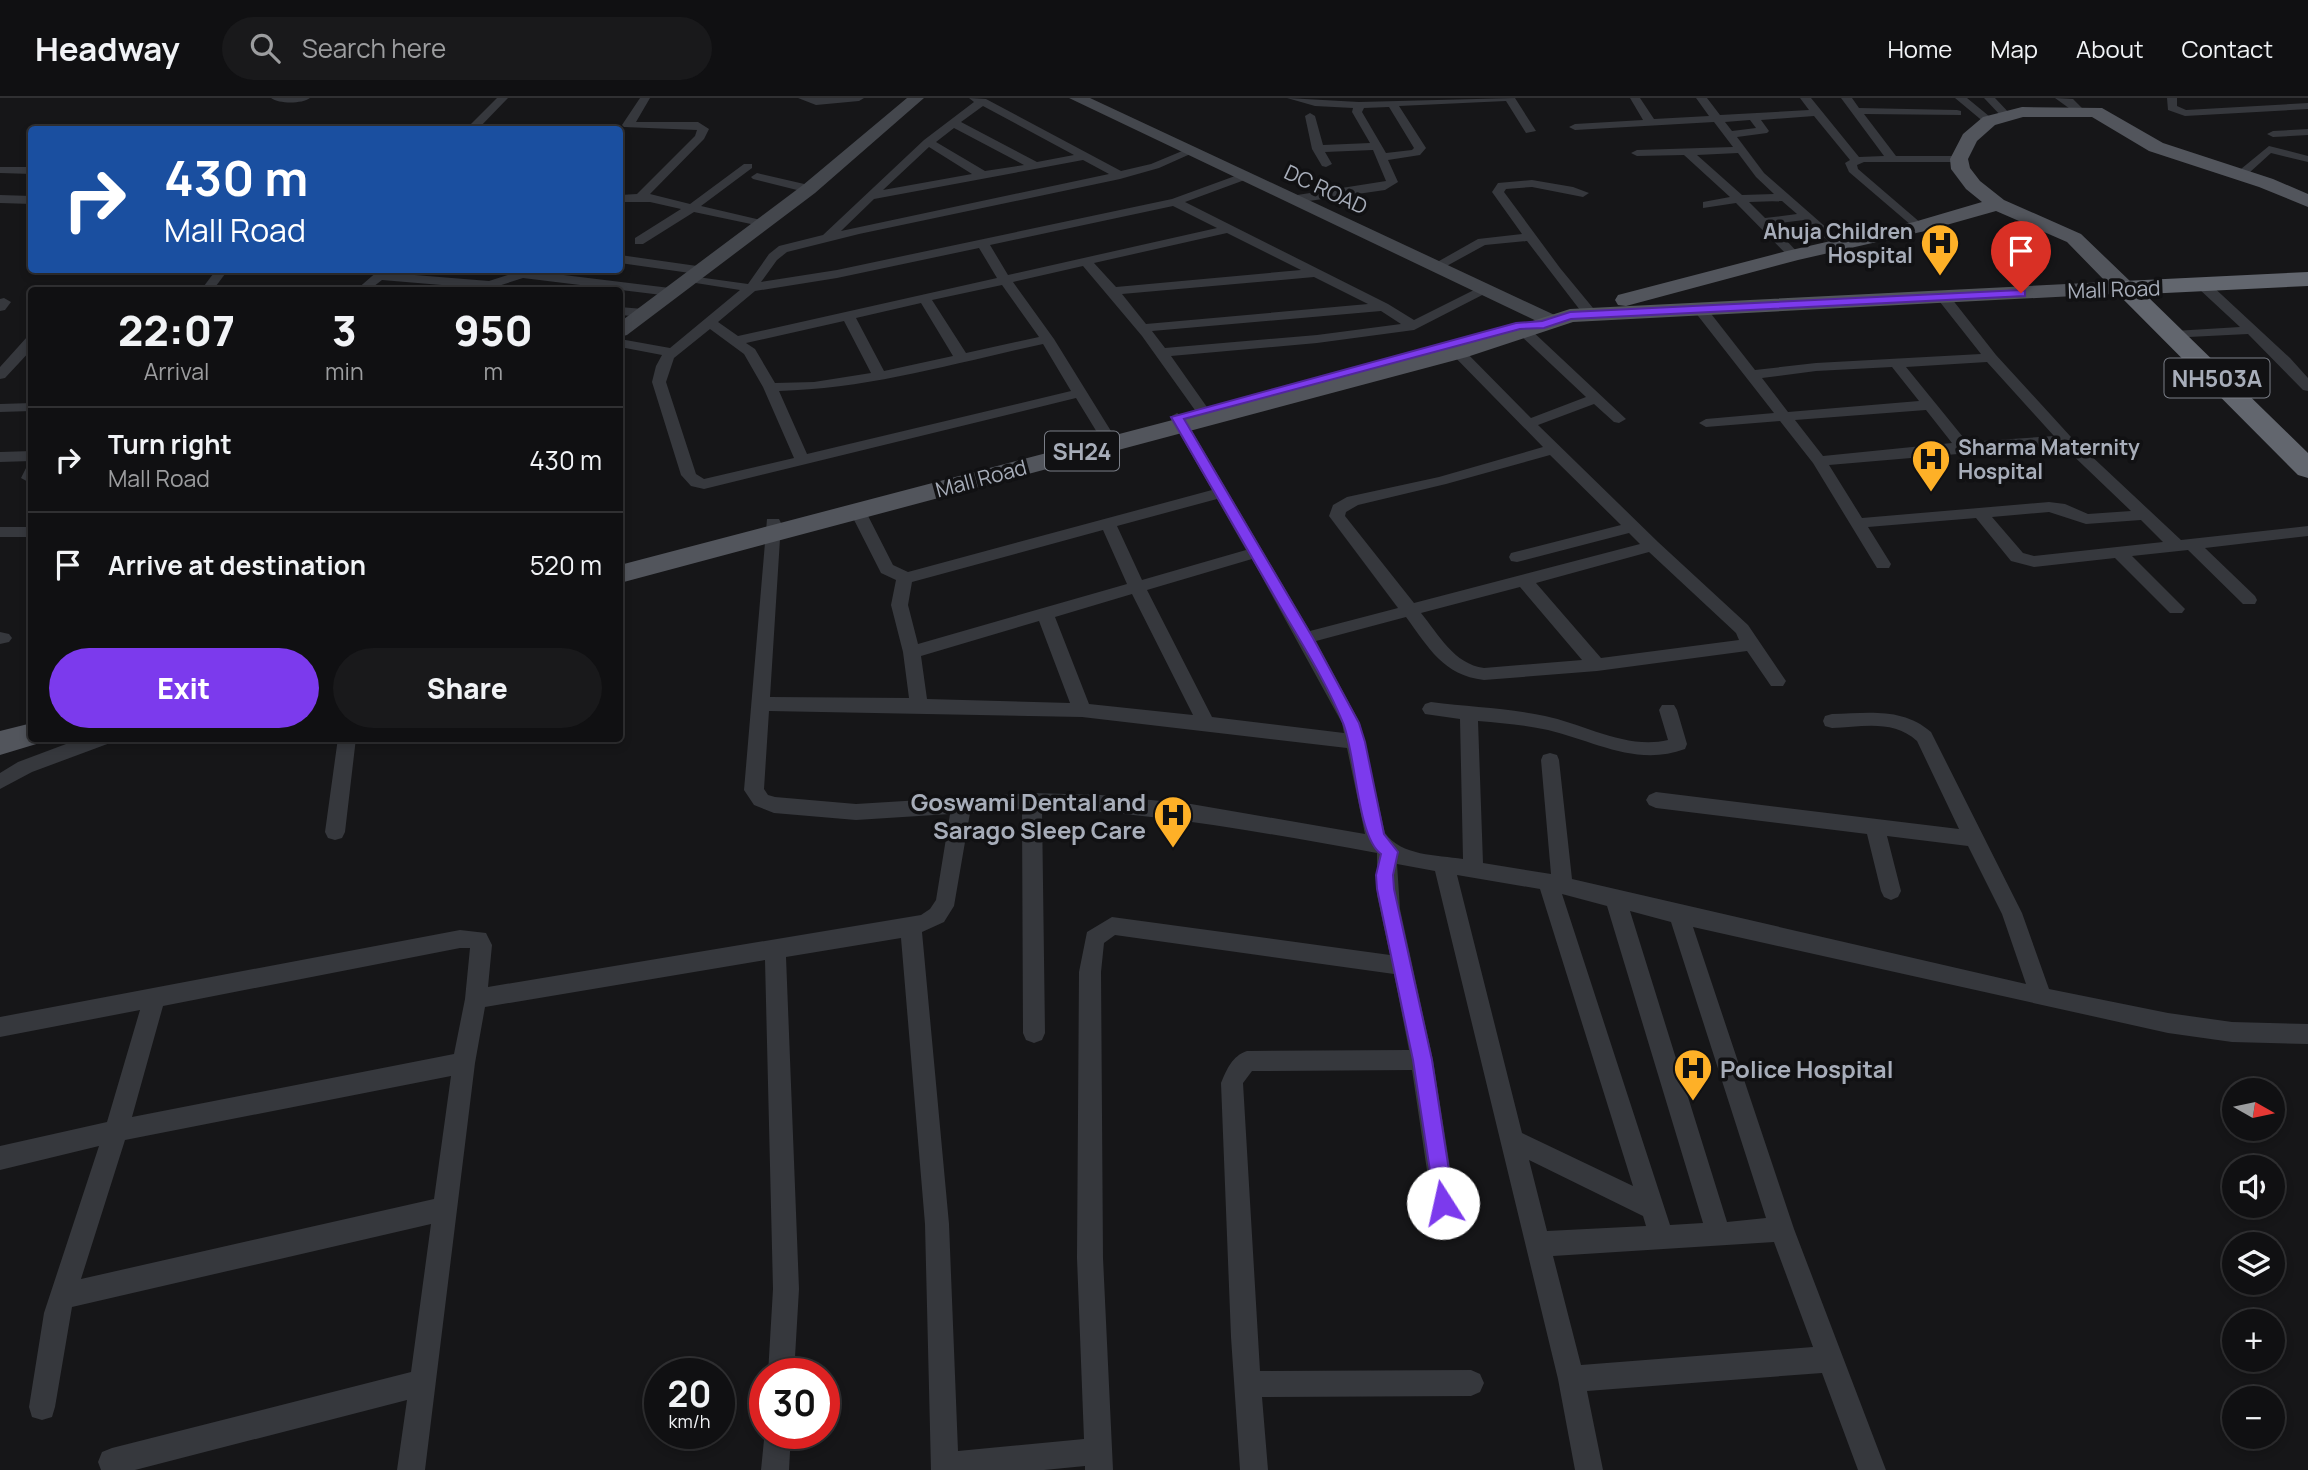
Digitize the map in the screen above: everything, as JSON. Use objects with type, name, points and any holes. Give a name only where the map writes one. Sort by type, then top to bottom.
[{"type":"highway","name":"Mall Road","points":[[2124,288],[2308,279]]},
{"type":"highway","name":"NH503A","points":[[2124,288],[2308,469]]},
{"type":"main road","points":[[2124,288],[2065,233],[1997,204],[1973,185],[1961,169],[1959,159],[1969,138],[1998,118],[2022,112],[2091,107],[2156,147],[2266,183],[2308,201]]},
{"type":"main road","points":[[2133,133],[2308,194]]},
{"type":"main road","points":[[1556,321],[1794,254],[1917,228],[1997,204]]},
{"type":"main road","name":"Mall Road","points":[[623,564],[773,528],[1556,321],[1700,309],[2124,288]]},
{"type":"main road","name":"Mall Road","points":[[1179,421],[1202,410],[1455,348]]},
{"type":"main road","name":"Mall Road","points":[[623,573],[773,528],[857,510],[1109,439]]},
{"type":"main road","points":[[0,731],[28,723]]},
{"type":"main road","points":[[0,743],[28,735]]},
{"type":"street","points":[[276,98],[305,98]]},
{"type":"street","points":[[474,126],[503,98]]},
{"type":"street","points":[[641,197],[703,129],[698,125],[628,125],[645,98]]},
{"type":"street","points":[[803,98],[811,102],[857,98]]},
{"type":"street","points":[[623,329],[692,274],[809,189],[916,98]]},
{"type":"street","name":"DC ROAD","points":[[1077,98],[1556,321]]},
{"type":"street","points":[[1292,98],[1315,103],[1359,105],[1504,98]]},
{"type":"street","points":[[1510,98],[1530,131]]},
{"type":"street","points":[[1635,98],[1651,124]]},
{"type":"street","points":[[1701,98],[1760,175],[1839,244]]},
{"type":"street","points":[[1891,98],[1904,112]]},
{"type":"street","points":[[1960,98],[1998,118]]},
{"type":"street","points":[[1989,98],[1998,118]]},
{"type":"street","points":[[2060,98],[2091,107]]},
{"type":"street","points":[[2172,98],[2172,108],[2185,113],[2307,106]]},
{"type":"street","points":[[2293,98],[2307,106]]},
{"type":"street","points":[[826,237],[928,142],[978,100],[1120,175]]},
{"type":"street","points":[[1318,149],[1416,153],[1419,148],[1392,103]]},
{"type":"street","points":[[1848,104],[1904,112],[1957,113]]},
{"type":"street","points":[[1848,104],[1893,159]]},
{"type":"street","points":[[1295,199],[1389,184],[1392,179],[1357,112],[1359,105]]},
{"type":"street","points":[[1575,127],[1753,116],[1814,105],[1856,160]]},
{"type":"street","points":[[1310,116],[1318,149],[1326,164]]},
{"type":"street","points":[[1728,135],[1763,131],[1753,116]]},
{"type":"street","points":[[952,122],[1035,166]]},
{"type":"street","points":[[2273,134],[2308,132]]},
{"type":"street","points":[[928,142],[983,175]]},
{"type":"street","points":[[2245,171],[2269,149],[2308,159]]},
{"type":"street","points":[[1637,153],[1739,150]]},
{"type":"street","points":[[1080,393],[704,484],[693,481],[659,382],[663,366],[672,354],[751,288],[778,252],[826,237],[1120,175],[1155,166],[1191,151]]},
{"type":"street","points":[[1686,151],[1794,254]]},
{"type":"street","points":[[872,197],[1083,157]]},
{"type":"street","points":[[1917,228],[1850,166],[1856,160],[1959,159]]},
{"type":"street","points":[[639,241],[693,207],[748,166]]},
{"type":"street","points":[[0,170],[28,171]]},
{"type":"street","points":[[623,260],[751,288],[819,278],[1175,202],[1246,176]]},
{"type":"street","points":[[757,177],[809,189]]},
{"type":"street","points":[[1583,193],[1539,185],[1502,186],[1498,192],[1529,237],[1556,321],[1596,398],[1619,419]]},
{"type":"street","points":[[623,198],[641,197],[761,224]]},
{"type":"street","points":[[1707,205],[1739,199],[1784,197]]},
{"type":"street","points":[[0,199],[28,200]]},
{"type":"street","points":[[1175,202],[1383,307],[1414,326]]},
{"type":"street","points":[[1762,222],[1807,216]]},
{"type":"street","points":[[736,341],[1229,229]]},
{"type":"street","points":[[1438,265],[1482,242],[1529,237]]},
{"type":"street","points":[[982,243],[1047,339],[1109,439]]},
{"type":"street","points":[[1084,260],[1114,291],[1163,352],[1202,410]]},
{"type":"street","points":[[1114,291],[1315,272]]},
{"type":"street","points":[[208,287],[220,273]]},
{"type":"street","points":[[365,287],[381,273]]},
{"type":"street","points":[[390,273],[489,285],[501,284],[510,276],[523,274],[670,292]]},
{"type":"street","points":[[2204,286],[2308,387]]},
{"type":"street","points":[[1163,352],[1414,326],[1485,290]]},
{"type":"street","points":[[1943,297],[1991,358],[2066,440],[2145,515],[2249,600]]},
{"type":"street","points":[[925,299],[962,358]]},
{"type":"street","points":[[1143,328],[1383,307]]},
{"type":"street","points":[[1700,309],[1819,461],[1884,564]]},
{"type":"street","points":[[623,311],[643,313]]},
{"type":"street","points":[[848,316],[880,376]]},
{"type":"street","points":[[710,322],[750,352],[770,387],[802,459]]},
{"type":"street","points":[[2174,335],[2252,330]]},
{"type":"street","points":[[770,387],[831,384],[880,376],[1047,339]]},
{"type":"street","points":[[0,375],[28,344]]},
{"type":"street","points":[[623,344],[672,354]]},
{"type":"street","points":[[1455,348],[1632,527],[1742,629],[1777,681]]},
{"type":"street","points":[[1753,375],[1816,367],[1991,358]]},
{"type":"street","points":[[1896,363],[1963,447]]},
{"type":"street","points":[[1531,423],[1596,398]]},
{"type":"street","points":[[1706,423],[1928,405]]},
{"type":"street","points":[[0,408],[28,407]]},
{"type":"street","points":[[1179,421],[1306,638],[1351,723],[1375,834],[1385,848],[1385,889],[1422,1060],[1447,1224]]},
{"type":"street","points":[[1819,461],[2066,440]]},
{"type":"street","points":[[1553,449],[1441,481],[1353,502],[1339,509],[1337,516],[1409,612],[1456,666],[1468,672],[1484,674],[1597,665],[1742,648],[1749,641]]},
{"type":"street","points":[[0,457],[28,456]]},
{"type":"street","points":[[919,705],[912,652],[898,599],[899,587],[906,578],[1221,493]]},
{"type":"street","points":[[1860,523],[2049,507],[2059,508],[2086,519],[2145,515]]},
{"type":"street","points":[[857,510],[887,569],[906,578]]},
{"type":"street","points":[[1980,513],[2017,557],[2025,561],[2120,554],[2183,544],[2308,531]]},
{"type":"street","points":[[1108,524],[1206,723]]},
{"type":"street","points":[[1517,557],[1632,527]]},
{"type":"street","points":[[773,528],[754,790],[761,800],[790,808],[856,813],[1032,801],[1101,803],[1191,812],[1385,848],[1402,857],[1555,884],[2041,998],[2168,1023],[2232,1032],[2308,1034]]},
{"type":"street","points":[[0,532],[28,532]]},
{"type":"street","points":[[1306,638],[1652,546]]},
{"type":"street","points":[[912,652],[1255,553]]},
{"type":"street","points":[[2120,554],[2176,610]]},
{"type":"street","points":[[1524,580],[1597,665]]},
{"type":"street","points":[[1045,614],[1082,710]]},
{"type":"street","points":[[760,704],[1082,710],[1357,742]]},
{"type":"street","points":[[1431,709],[1548,723],[1625,745],[1664,749],[1678,744],[1668,710]]},
{"type":"street","points":[[1469,714],[1473,870]]},
{"type":"street","points":[[1832,721],[1898,720],[1918,729],[2012,913],[2041,998]]},
{"type":"street","points":[[0,782],[24,768],[92,742]]},
{"type":"street","points":[[335,832],[346,742]]},
{"type":"street","points":[[1550,760],[1555,884],[1662,1237]]},
{"type":"street","points":[[1656,800],[1974,839]]},
{"type":"street","points":[[1032,801],[1034,1033]]},
{"type":"street","points":[[476,999],[911,927],[936,919],[942,912],[961,807]]},
{"type":"street","points":[[1875,827],[1891,891]]},
{"type":"street","points":[[1444,865],[1514,1141],[1536,1244],[1571,1379],[1589,1470]]},
{"type":"street","points":[[1616,900],[1719,1235]]},
{"type":"street","points":[[1679,915],[1782,1229],[1872,1470]]},
{"type":"street","points":[[911,927],[937,1224],[945,1468],[1098,1460],[1090,1258],[1090,972],[1094,938],[1112,926],[1124,927],[1403,966]]},
{"type":"street","points":[[0,1027],[472,938],[479,939],[481,945],[476,999],[464,1063],[411,1470]]},
{"type":"street","points":[[775,950],[786,1289],[782,1358]]},
{"type":"street","points":[[42,1406],[57,1313],[116,1130],[153,998]]},
{"type":"street","points":[[1254,1470],[1233,1083],[1238,1070],[1247,1061],[1422,1060]]},
{"type":"street","points":[[0,1158],[116,1130],[464,1063]]},
{"type":"street","points":[[1514,1141],[1651,1207]]},
{"type":"street","points":[[62,1296],[444,1209]]},
{"type":"street","points":[[1536,1244],[1719,1235],[1782,1229]]},
{"type":"street","points":[[1571,1379],[1829,1359]]},
{"type":"street","points":[[113,1462],[423,1382]]},
{"type":"street","points":[[1248,1384],[1471,1383]]},
{"type":"street","points":[[775,1470],[776,1449]]},
{"type":"place","name":"Ahuja Children Hospital","points":[[1940,277]]},
{"type":"place","name":"Sharma Maternity Hospital","points":[[1931,493]]},
{"type":"place","name":"Goswami Dental and Sarago Sleep Care","points":[[1173,849]]},
{"type":"place","name":"Police Hospital","points":[[1693,1102]]},
{"type":"route","points":[[1443,1203],[1422,1060],[1385,889],[1384,875],[1390,852],[1380,845],[1375,834],[1351,723],[1306,638],[1177,417],[1520,325],[1544,324],[1570,316],[2021,293]]}]
